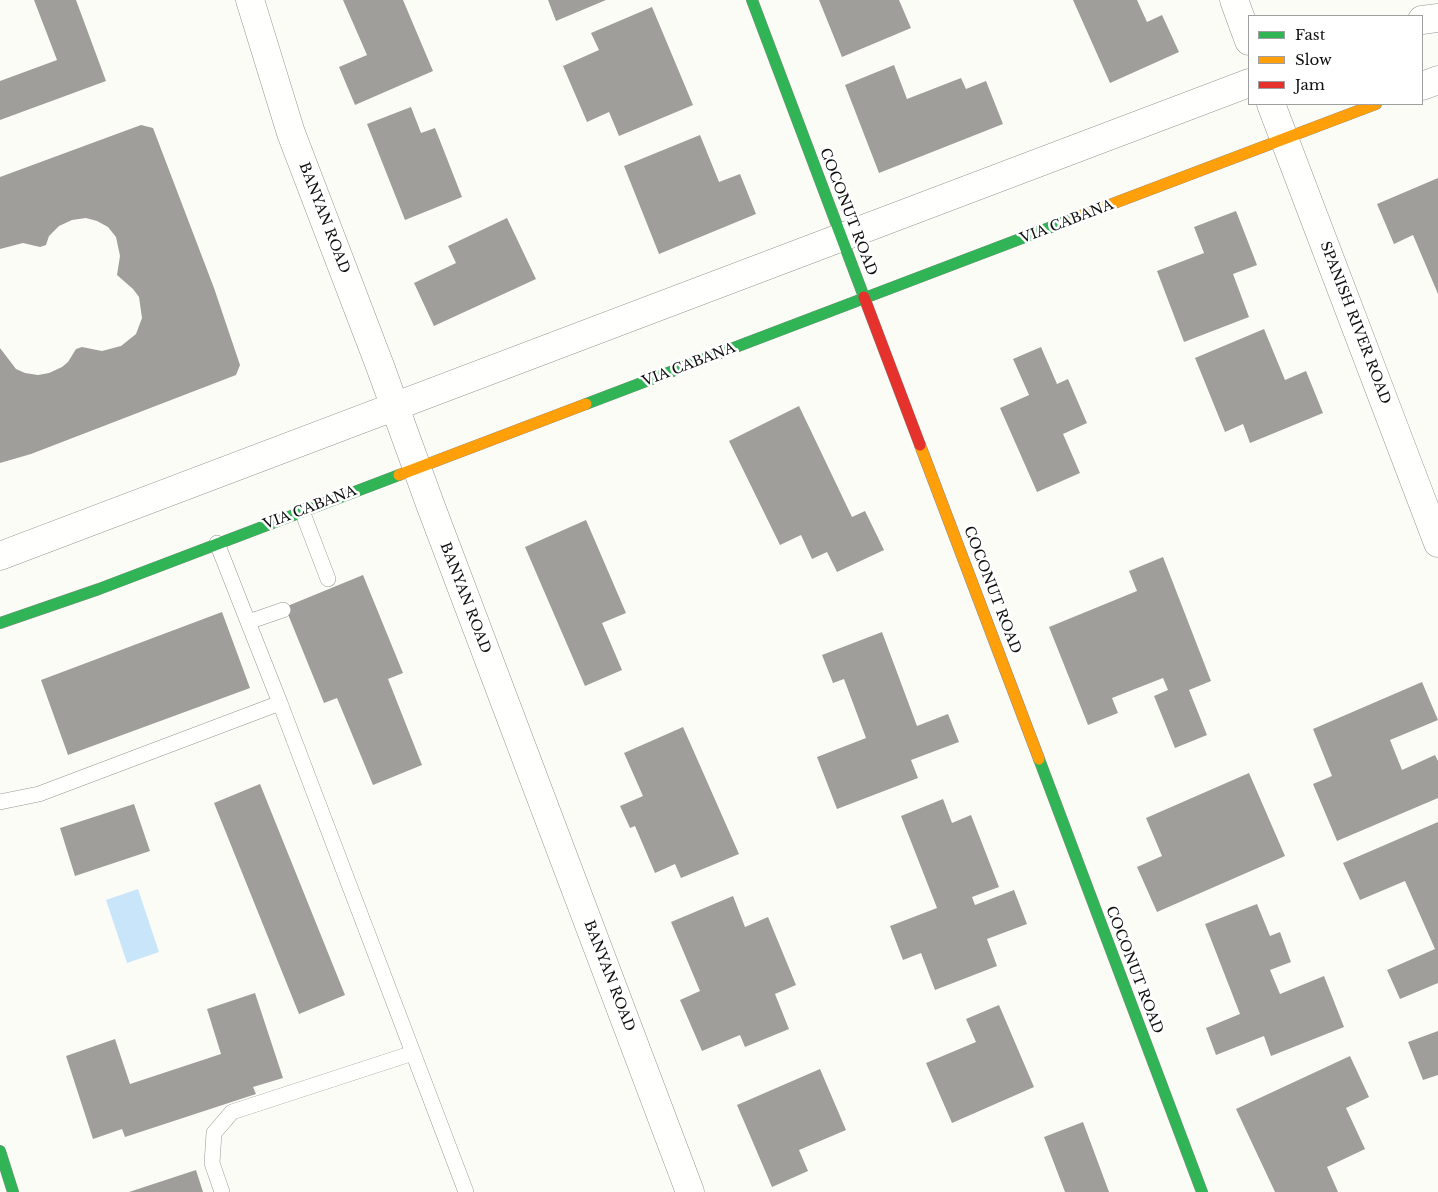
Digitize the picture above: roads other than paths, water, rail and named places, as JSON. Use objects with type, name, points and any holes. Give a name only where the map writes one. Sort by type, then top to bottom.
[{"type":"street","name":"BANYAN ROAD","points":[[250,0],[291,133],[690,1192]]},
{"type":"street","name":"COCONUT ROAD","points":[[752,0],[1202,1192]]},
{"type":"street","points":[[1234,0],[1248,39]]},
{"type":"street","points":[[1423,20],[1438,18]]},
{"type":"street","points":[[1423,86],[1438,80]]},
{"type":"street","points":[[0,556],[1248,83]]},
{"type":"street","name":"SPANISH RIVER ROAD","points":[[1272,105],[1438,543]]},
{"type":"street","name":"VIA CABANA","points":[[0,623],[98,589],[1373,105]]},
{"type":"street","points":[[0,1152],[13,1192]]},
{"type":"lane","points":[[302,511],[328,579]]},
{"type":"lane","points":[[217,543],[280,703],[466,1192]]},
{"type":"lane","points":[[248,622],[283,610]]},
{"type":"lane","points":[[0,802],[38,794],[280,703]]},
{"type":"lane","points":[[222,1192],[212,1163],[214,1133],[232,1112],[413,1053]]},
{"type":"water","points":[[138,889],[159,952],[127,963],[106,900]]}]
